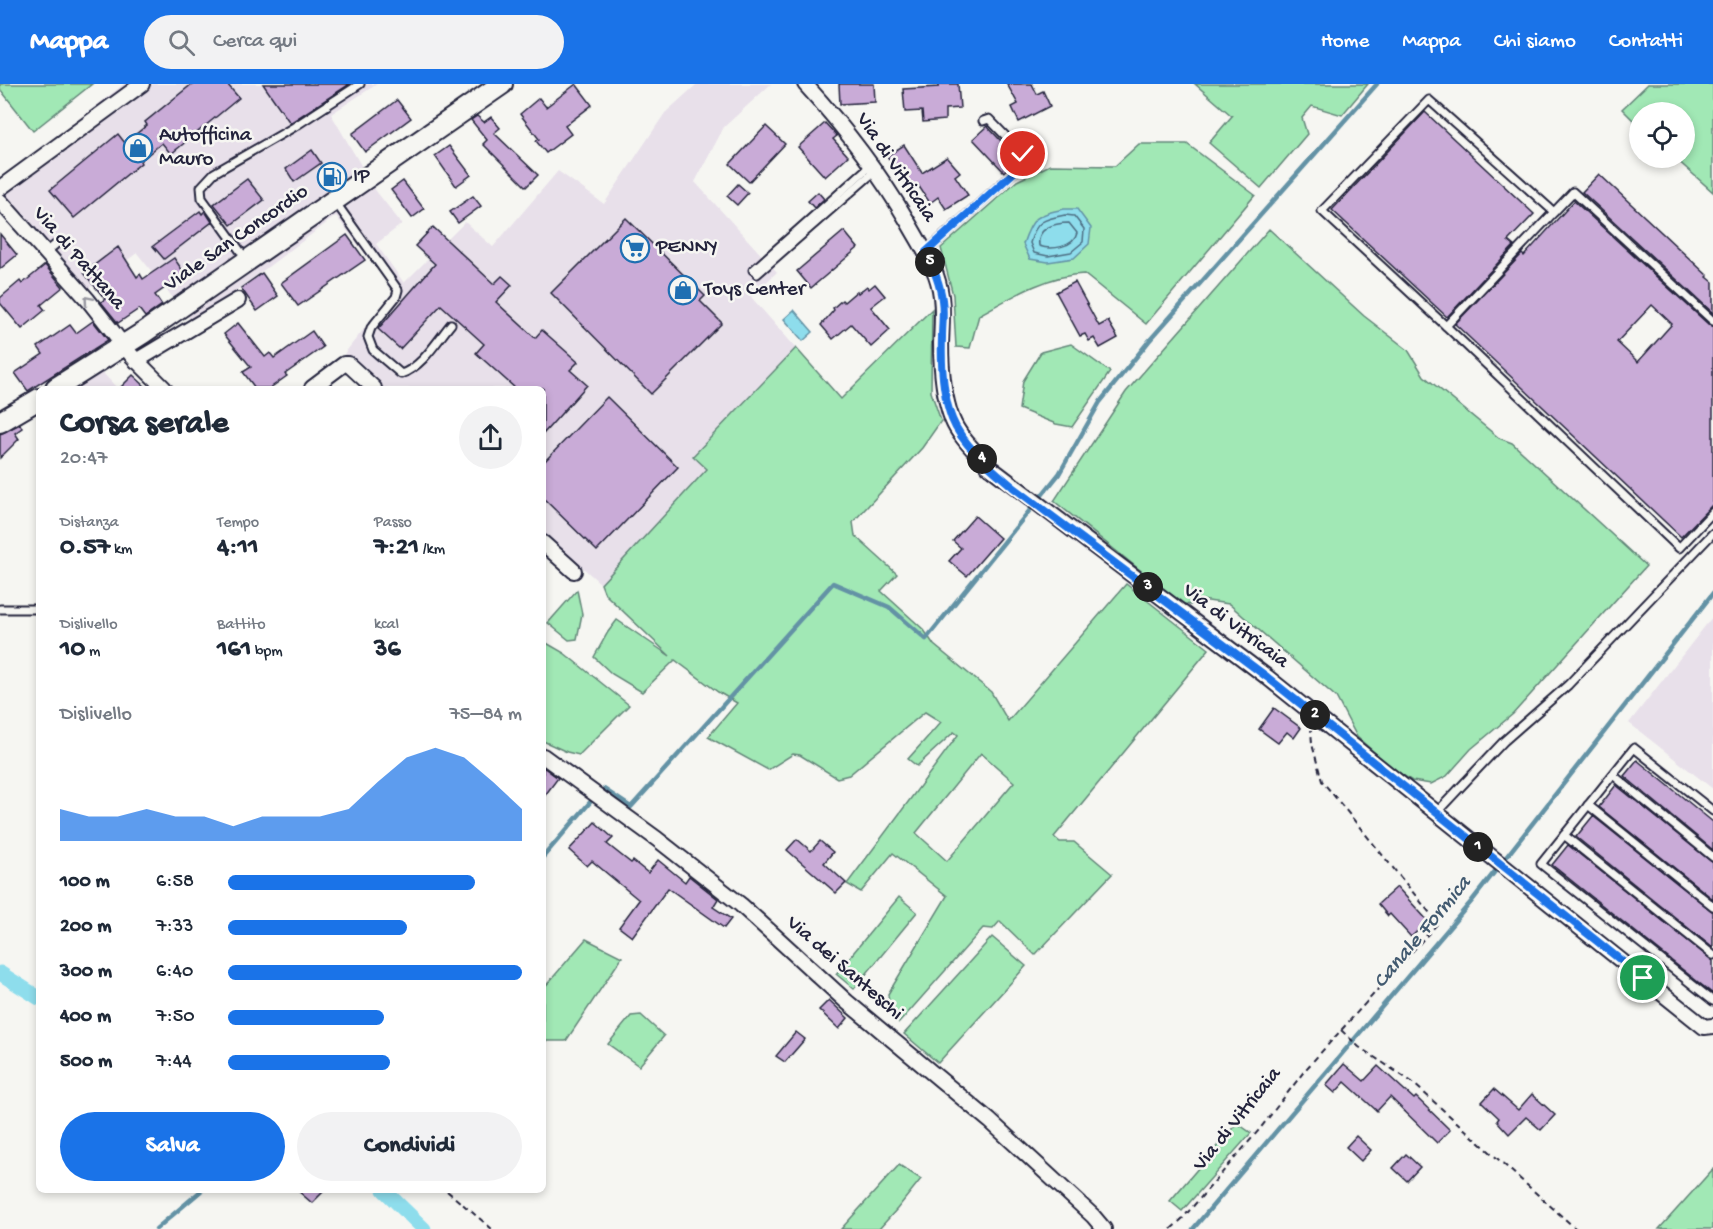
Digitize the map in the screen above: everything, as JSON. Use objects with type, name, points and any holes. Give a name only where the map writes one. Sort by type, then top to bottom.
[{"type":"main road","name":"Viale San Concordio","points":[[60,386],[130,353],[248,261],[502,84]]},
{"type":"main road","points":[[0,422],[36,401]]},
{"type":"street","points":[[0,188],[142,84]]},
{"type":"street","name":"Via di Vitricaia","points":[[805,84],[836,118],[874,167],[926,252],[936,276],[943,303],[941,354],[943,382],[953,421],[969,445],[988,466],[1267,677],[1704,1026],[1713,1026]]},
{"type":"street","name":"Via di Pattana","points":[[0,201],[50,249],[130,353]]},
{"type":"street","points":[[162,386],[130,353],[238,300]]},
{"type":"street","points":[[315,386],[344,364],[348,364],[372,386]]},
{"type":"street","points":[[546,546],[574,571]]},
{"type":"street","name":"Via dei Santeschi","points":[[546,758],[657,839],[741,905],[847,1002],[990,1121],[1093,1215],[1104,1229]]},
{"type":"lane","points":[[248,261],[202,198],[201,187],[214,173],[294,128],[360,84]]},
{"type":"lane","points":[[1554,212],[1429,100],[1322,212],[1446,326],[1679,548],[1713,512]]},
{"type":"lane","points":[[926,252],[1023,164],[1023,154],[989,119],[983,121]]},
{"type":"lane","points":[[755,272],[874,167]]},
{"type":"lane","points":[[1446,326],[1573,192],[1713,321]]},
{"type":"lane","points":[[335,201],[398,290],[396,297],[371,328],[368,337],[373,350],[401,374],[409,372],[451,324]]},
{"type":"lane","points":[[1437,812],[1504,741],[1568,685],[1713,533]]},
{"type":"lane","points":[[0,609],[36,609]]},
{"type":"lane","points":[[1713,811],[1634,748],[1541,864],[1713,1001]]},
{"type":"lane","points":[[1613,775],[1713,857]]},
{"type":"lane","points":[[1588,805],[1713,906]]},
{"type":"lane","points":[[1564,835],[1713,955]]},
{"type":"path","name":"Via di Vitricaia","points":[[1171,1229],[1184,1218],[1251,1139],[1306,1069],[1438,923],[1322,781],[1312,744],[1310,723]]},
{"type":"path","points":[[1341,1030],[1359,1047],[1412,1082],[1576,1229]]},
{"type":"path","points":[[449,1193],[492,1229]]},
{"type":"shaded area","points":[[124,84],[377,84],[331,114],[376,191],[402,224],[376,244],[404,283],[465,222],[493,247],[558,171],[604,204],[665,113],[697,84],[771,84],[724,127],[695,182],[777,272],[751,297],[796,348],[693,455],[707,468],[601,584],[546,535],[546,386],[380,386],[344,354],[394,291],[336,216],[193,323],[137,253],[88,289],[0,194],[0,181]]},
{"type":"shaded area","points":[[102,372],[115,386],[78,386]]},
{"type":"shaded area","points":[[1713,616],[1713,789],[1629,723]]},
{"type":"green space","points":[[0,84],[92,84],[33,131],[0,89]]},
{"type":"green space","points":[[1195,84],[1368,84],[1342,115],[1312,106],[1302,118],[1307,134],[1261,188],[1209,143],[1232,116]]},
{"type":"green space","points":[[1648,84],[1713,84],[1713,192],[1686,168],[1695,168],[1695,102],[1629,102]]},
{"type":"green space","points":[[1629,102],[1629,116],[1622,109]]},
{"type":"green space","points":[[1139,144],[1187,144],[1255,195],[1146,324],[1084,274],[1070,275],[1029,288],[979,315],[970,348],[956,347],[953,295],[941,248],[1017,181],[1050,165],[1115,166]]},
{"type":"green space","points":[[1269,229],[1364,316],[1408,350],[1424,376],[1499,438],[1512,443],[1646,566],[1513,714],[1471,749],[1447,776],[1431,784],[1412,781],[1393,769],[1357,737],[1336,697],[1229,604],[1201,600],[1190,605],[1181,603],[1054,501],[1126,392]]},
{"type":"green space","points":[[932,309],[931,392],[941,421],[922,448],[853,522],[855,536],[897,574],[881,591],[924,630],[934,645],[991,692],[1008,721],[1126,584],[1209,649],[1054,837],[1060,842],[1074,842],[1112,874],[1035,955],[1000,921],[993,929],[983,928],[899,1023],[890,1014],[888,994],[947,896],[893,853],[861,892],[847,884],[958,735],[954,732],[917,766],[908,759],[941,722],[925,712],[849,775],[837,778],[800,755],[793,754],[768,770],[708,737],[737,703],[675,660],[642,692],[612,674],[594,657],[617,620],[670,656],[605,594],[601,584],[707,469],[693,456],[796,348],[841,399]],"holes":[[[981,753],[1014,782],[947,861],[916,833]]]},
{"type":"green space","points":[[1071,344],[1110,372],[1072,427],[1056,424],[1019,409],[1023,381],[1041,352]]},
{"type":"green space","points":[[577,590],[582,614],[577,639],[569,640],[548,623]]},
{"type":"green space","points":[[546,643],[564,653],[629,705],[579,755],[546,742]]},
{"type":"green space","points":[[899,897],[917,912],[854,989],[836,974]]},
{"type":"green space","points":[[992,937],[1026,966],[938,1063],[904,1034]]},
{"type":"green space","points":[[586,939],[622,957],[566,1041],[546,1041],[546,986]]},
{"type":"green space","points":[[641,1015],[664,1036],[639,1066],[608,1044],[631,1016]]},
{"type":"green space","points":[[1237,1123],[1251,1133],[1182,1211],[1170,1201]]},
{"type":"green space","points":[[899,1165],[921,1179],[879,1229],[841,1229]]},
{"type":"green space","points":[[1713,1169],[1713,1229],[1659,1229]]},
{"type":"water","points":[[1064,209],[1077,209],[1091,228],[1089,244],[1074,258],[1048,262],[1030,259],[1023,244],[1029,228],[1041,216]]},
{"type":"water","points":[[794,310],[813,332],[803,341],[784,319]]},
{"type":"building","points":[[192,84],[227,84],[239,98],[171,154],[162,143],[74,218],[50,190],[118,134],[125,143],[147,125],[145,122]]},
{"type":"building","points":[[263,84],[350,84],[290,123]]},
{"type":"building","points":[[576,84],[592,105],[565,126],[571,134],[546,153],[536,141],[539,139],[520,114],[539,98],[546,107]]},
{"type":"building","points":[[839,84],[874,84],[875,102],[840,104]]},
{"type":"building","points":[[939,84],[958,84],[960,108],[945,109],[945,120],[923,122],[922,111],[905,112],[903,89],[939,87]]},
{"type":"building","points":[[1007,84],[1032,84],[1037,94],[1043,91],[1050,106],[1019,122],[1012,107],[1018,104]]},
{"type":"building","points":[[397,100],[411,118],[365,152],[352,134]]},
{"type":"building","points":[[1425,112],[1534,214],[1508,241],[1514,246],[1447,317],[1332,210]]},
{"type":"building","points":[[477,116],[484,122],[491,117],[500,128],[494,133],[538,175],[526,187],[483,144],[487,140],[471,120]]},
{"type":"building","points":[[825,123],[837,136],[833,139],[848,156],[825,177],[798,147]]},
{"type":"building","points":[[766,126],[785,144],[749,182],[730,164]]},
{"type":"building","points":[[987,126],[1017,158],[1004,172],[973,139]]},
{"type":"building","points":[[904,145],[922,173],[947,157],[960,172],[955,176],[968,195],[946,209],[938,197],[930,203],[918,185],[910,190],[887,156]]},
{"type":"building","points":[[449,146],[471,175],[456,186],[435,156]]},
{"type":"building","points":[[312,150],[321,163],[294,182],[286,169]]},
{"type":"building","points":[[334,166],[343,179],[331,188],[321,175]]},
{"type":"building","points":[[1599,174],[1713,282],[1713,313],[1582,192]]},
{"type":"building","points":[[247,179],[264,200],[231,225],[214,204]]},
{"type":"building","points":[[403,181],[424,209],[412,218],[391,190]]},
{"type":"building","points":[[738,184],[748,193],[737,205],[727,196]]},
{"type":"building","points":[[818,192],[824,199],[814,208],[808,201]]},
{"type":"building","points":[[473,196],[481,206],[458,223],[450,212]]},
{"type":"building","points":[[1574,201],[1713,327],[1713,504],[1681,537],[1455,324],[1522,254],[1524,256]],"holes":[[[1652,305],[1672,324],[1638,362],[1617,342]]]},
{"type":"building","points":[[200,211],[202,214],[205,211],[212,222],[164,259],[153,246]]},
{"type":"building","points":[[626,218],[705,296],[700,301],[722,323],[651,394],[551,293]]},
{"type":"building","points":[[433,227],[494,284],[502,276],[512,285],[496,302],[535,338],[542,330],[578,362],[570,370],[587,385],[546,431],[546,386],[513,386],[476,353],[484,344],[441,305],[400,349],[378,329],[435,264],[415,246]]},
{"type":"building","points":[[844,231],[858,248],[811,288],[797,271]]},
{"type":"building","points":[[0,234],[17,255],[0,269]]},
{"type":"building","points":[[347,235],[365,260],[298,306],[281,283]]},
{"type":"building","points":[[118,247],[137,277],[140,274],[143,279],[174,258],[185,274],[155,295],[162,305],[145,317],[139,309],[118,323],[101,302],[105,299],[84,273]]},
{"type":"building","points":[[45,265],[63,287],[41,305],[45,310],[22,329],[0,303],[0,298],[20,281],[22,284]]},
{"type":"building","points":[[262,273],[278,296],[257,311],[241,288]]},
{"type":"building","points":[[1075,282],[1099,326],[1108,321],[1118,338],[1100,348],[1094,338],[1089,341],[1085,334],[1080,336],[1056,292]]},
{"type":"building","points":[[875,284],[885,296],[871,307],[890,330],[871,347],[851,324],[833,339],[821,325],[834,310],[833,308],[857,291],[858,293],[867,286],[869,289]]},
{"type":"building","points":[[93,321],[108,340],[28,391],[15,373],[43,354],[38,347],[70,325],[76,333]]},
{"type":"building","points":[[238,323],[265,357],[270,353],[274,358],[312,331],[323,347],[285,374],[287,376],[273,386],[254,386],[243,372],[251,367],[224,334]]},
{"type":"building","points":[[133,375],[145,386],[122,386]]},
{"type":"building","points":[[607,397],[678,467],[597,551],[546,501],[546,460]]},
{"type":"building","points":[[20,424],[22,428],[15,433],[19,439],[0,458],[0,434]]},
{"type":"building","points":[[975,516],[1000,538],[967,576],[949,561],[961,548],[953,541]]},
{"type":"building","points":[[1274,708],[1301,728],[1294,738],[1287,732],[1278,743],[1259,729]]},
{"type":"building","points":[[1637,760],[1713,822],[1713,850],[1624,776]]},
{"type":"building","points":[[546,769],[558,778],[546,794]]},
{"type":"building","points":[[1616,785],[1713,863],[1713,899],[1599,807]]},
{"type":"building","points":[[1593,816],[1713,912],[1713,948],[1576,837]]},
{"type":"building","points":[[595,822],[613,838],[607,844],[631,863],[633,861],[648,873],[658,860],[685,882],[689,876],[718,899],[713,907],[731,919],[724,928],[668,888],[632,937],[619,927],[639,900],[592,861],[587,866],[569,850]]},
{"type":"building","points":[[797,839],[811,851],[820,841],[833,852],[824,863],[846,883],[836,893],[787,850]]},
{"type":"building","points":[[1568,845],[1713,961],[1713,994],[1552,865]]},
{"type":"building","points":[[1397,887],[1428,921],[1411,937],[1378,904]]},
{"type":"building","points":[[829,1000],[848,1018],[839,1029],[819,1010]]},
{"type":"building","points":[[796,1032],[805,1039],[785,1062],[776,1056]]},
{"type":"building","points":[[1344,1064],[1364,1081],[1378,1066],[1414,1099],[1416,1097],[1450,1130],[1437,1143],[1390,1097],[1377,1111],[1345,1082],[1335,1093],[1326,1085]]},
{"type":"building","points":[[1494,1089],[1518,1110],[1532,1094],[1555,1115],[1541,1130],[1526,1117],[1509,1134],[1497,1121],[1499,1118],[1482,1102]]},
{"type":"building","points":[[1356,1136],[1371,1150],[1361,1161],[1346,1147]]},
{"type":"building","points":[[1406,1154],[1420,1167],[1407,1181],[1393,1168]]},
{"type":"building","points":[[300,1193],[322,1193],[312,1203]]},
{"type":"waterway","points":[[604,789],[631,807],[833,583],[889,607],[926,639],[1059,474],[1100,402],[1149,341],[1377,84]]},
{"type":"waterway","name":"Canale Formica","points":[[1193,1229],[1471,902],[1713,593]]},
{"type":"waterway","points":[[546,854],[592,800]]},
{"type":"waterway","points":[[0,973],[36,996]]},
{"type":"waterway","points":[[156,1229],[198,1193]]},
{"type":"waterway","points":[[387,1193],[424,1229]]},
{"type":"place","name":"Autofficina Mauro","points":[[138,148]]},
{"type":"place","name":"IP","points":[[332,177]]},
{"type":"place","name":"PENNY","points":[[635,248]]},
{"type":"place","name":"Toys Center","points":[[683,290]]},
{"type":"route","points":[[1023,154],[1023,164],[926,252],[936,276],[943,303],[941,354],[944,392],[953,421],[969,445],[988,466],[1013,487],[1267,677],[1643,978]]}]
